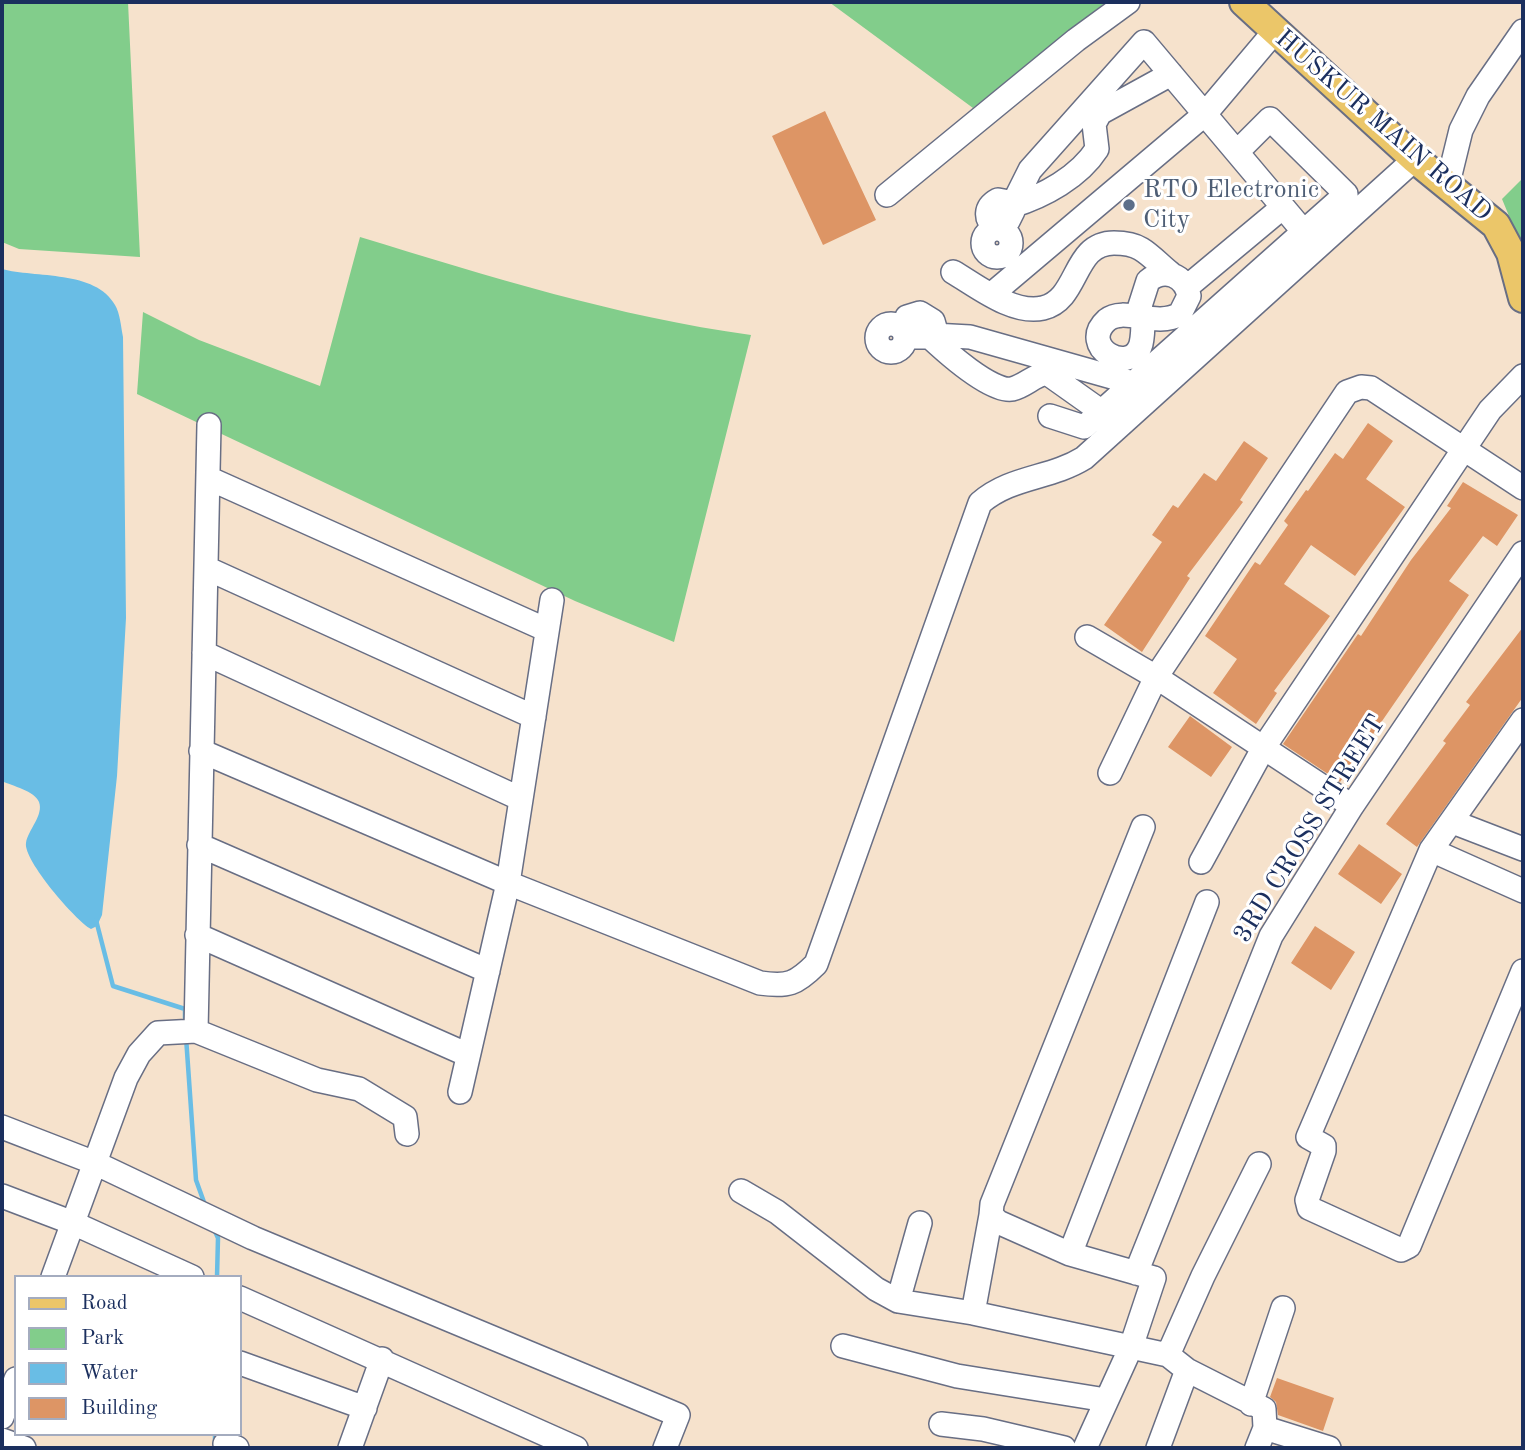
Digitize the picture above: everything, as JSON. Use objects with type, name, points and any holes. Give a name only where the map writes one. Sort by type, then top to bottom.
[{"type":"main road","name":"HUSKUR MAIN ROAD","points":[[1244,2],[1415,159],[1448,183],[1496,225],[1522,282]]},
{"type":"street","points":[[887,195],[1065,49],[1128,2]]},
{"type":"street","points":[[992,294],[1205,114],[1275,31]]},
{"type":"street","points":[[1448,183],[1461,130],[1478,96],[1523,31]]},
{"type":"street","points":[[1012,206],[1030,170],[1046,150],[1144,42],[1304,232]]},
{"type":"street","points":[[996,228],[987,218],[990,205],[999,200],[1012,206],[1046,204],[1097,149],[1094,124],[1096,117],[1171,74]]},
{"type":"street","points":[[1050,416],[1084,427],[1346,194],[1270,119],[1237,152]]},
{"type":"street","points":[[1046,150],[1064,155],[1079,170]]},
{"type":"street","points":[[201,751],[508,883],[760,983],[779,986],[799,981],[816,964],[980,503],[1013,482],[1057,472],[1084,458],[1415,159]]},
{"type":"street","points":[[1178,280],[1283,206]]},
{"type":"street","points":[[953,272],[992,294],[1027,308],[1041,308],[1059,301],[1092,248],[1104,243],[1129,244],[1140,248],[1178,280],[1187,304],[1180,314],[1160,321],[1143,317],[1140,306],[1148,281],[1160,274],[1178,280]]},
{"type":"street","points":[[903,329],[913,337],[970,337],[1133,383]]},
{"type":"street","points":[[931,336],[951,357],[999,388],[1014,389],[1040,374],[1053,375],[1102,412]]},
{"type":"street","points":[[985,379],[995,371],[1001,345]]},
{"type":"street","points":[[1201,862],[1264,747],[1490,410],[1523,376]]},
{"type":"street","points":[[1110,773],[1156,677],[1347,392],[1361,387],[1371,388],[1523,488]]},
{"type":"street","points":[[196,1031],[209,425]]},
{"type":"street","points":[[208,478],[547,630]]},
{"type":"street","name":"3RD CROSS STREET","points":[[1136,1273],[1271,936],[1352,806],[1523,553]]},
{"type":"street","points":[[206,568],[534,717]]},
{"type":"street","points":[[460,1092],[508,883],[552,600]]},
{"type":"street","points":[[1087,637],[1156,677],[1352,806]]},
{"type":"street","points":[[204,653],[521,799]]},
{"type":"street","points":[[1523,720],[1431,850],[1308,1137],[1324,1146],[1307,1200],[1309,1209],[1401,1250],[1409,1246],[1523,971]]},
{"type":"street","points":[[1452,822],[1523,849]]},
{"type":"street","points":[[973,1313],[992,1204],[1143,828]]},
{"type":"street","points":[[200,845],[488,971]]},
{"type":"street","points":[[1431,850],[1523,891]]},
{"type":"street","points":[[1070,1254],[1207,902]]},
{"type":"street","points":[[197,935],[468,1055]]},
{"type":"street","points":[[54,1275],[126,1078],[139,1055],[158,1033],[196,1031],[317,1080],[359,1089],[405,1117],[407,1134]]},
{"type":"street","points":[[2,1127],[95,1163],[253,1238],[678,1415],[665,1448]]},
{"type":"street","points":[[1168,1355],[1203,1276],[1259,1164]]},
{"type":"street","points":[[741,1191],[778,1212],[876,1289],[898,1301],[973,1313],[1168,1355],[1187,1370],[1264,1409],[1261,1438],[1329,1448]]},
{"type":"street","points":[[2,1196],[73,1223],[188,1275]]},
{"type":"street","points":[[991,1216],[998,1222],[1070,1254],[1154,1278],[1131,1347],[1085,1448]]},
{"type":"street","points":[[898,1301],[920,1223]]},
{"type":"street","points":[[242,1299],[382,1359],[576,1448]]},
{"type":"street","points":[[1251,1404],[1283,1308]]},
{"type":"street","points":[[843,1346],[957,1377],[1107,1401]]},
{"type":"street","points":[[350,1448],[382,1359]]},
{"type":"street","points":[[242,1364],[365,1408]]},
{"type":"street","points":[[1158,1448],[1187,1370]]},
{"type":"street","points":[[2,1417],[14,1384]]},
{"type":"street","points":[[941,1424],[983,1429],[1065,1448]]},
{"type":"street","points":[[2,1440],[24,1448]]},
{"type":"green space","points":[[2,2],[128,2],[140,257],[19,249],[2,242]]},
{"type":"green space","points":[[829,2],[1106,2],[973,108]]},
{"type":"green space","points":[[1523,178],[1523,250],[1502,199]]},
{"type":"green space","points":[[360,237],[603,306],[652,318],[751,335],[674,642],[575,601],[137,394],[143,312],[199,340],[320,386]]},
{"type":"water","points":[[2,269],[64,277],[94,286],[106,294],[115,305],[123,337],[126,618],[117,776],[102,915],[97,926],[91,929],[74,915],[41,876],[27,851],[27,838],[40,807],[37,798],[2,781]]},
{"type":"building","points":[[825,111],[876,220],[823,245],[772,136]]},
{"type":"building","points":[[1368,423],[1393,441],[1366,479],[1405,507],[1355,576],[1311,545],[1284,584],[1330,616],[1274,691],[1277,693],[1256,724],[1213,693],[1237,659],[1205,636],[1255,562],[1260,565],[1288,525],[1284,521],[1306,490],[1308,491],[1335,453],[1343,459]]},
{"type":"building","points":[[1244,441],[1268,458],[1240,500],[1243,502],[1187,576],[1190,578],[1142,652],[1104,625],[1162,542],[1152,535],[1173,505],[1178,508],[1204,473],[1216,481]]},
{"type":"building","points":[[1463,482],[1518,515],[1497,546],[1483,536],[1449,581],[1469,595],[1340,782],[1283,744],[1358,634],[1361,636],[1411,560],[1451,508],[1447,506]]},
{"type":"building","points":[[1523,627],[1523,697],[1417,847],[1386,824],[1446,743],[1443,741],[1470,705],[1466,702]]},
{"type":"building","points":[[1190,716],[1232,747],[1211,777],[1168,747]]},
{"type":"building","points":[[1359,844],[1402,874],[1381,904],[1338,874]]},
{"type":"building","points":[[1315,926],[1355,952],[1331,990],[1291,963]]},
{"type":"building","points":[[1277,1378],[1334,1398],[1323,1431],[1278,1415],[1276,1402],[1270,1397]]},
{"type":"waterway","points":[[96,920],[113,986],[185,1009],[185,1018]]},
{"type":"waterway","points":[[186,1037],[196,1180],[205,1205]]},
{"type":"waterway","points":[[214,1229],[218,1238],[217,1275]]},
{"type":"waterway","points":[[215,1436],[215,1444]]},
{"type":"place","name":"RTO Electronic City","points":[[1129,205]]}]
